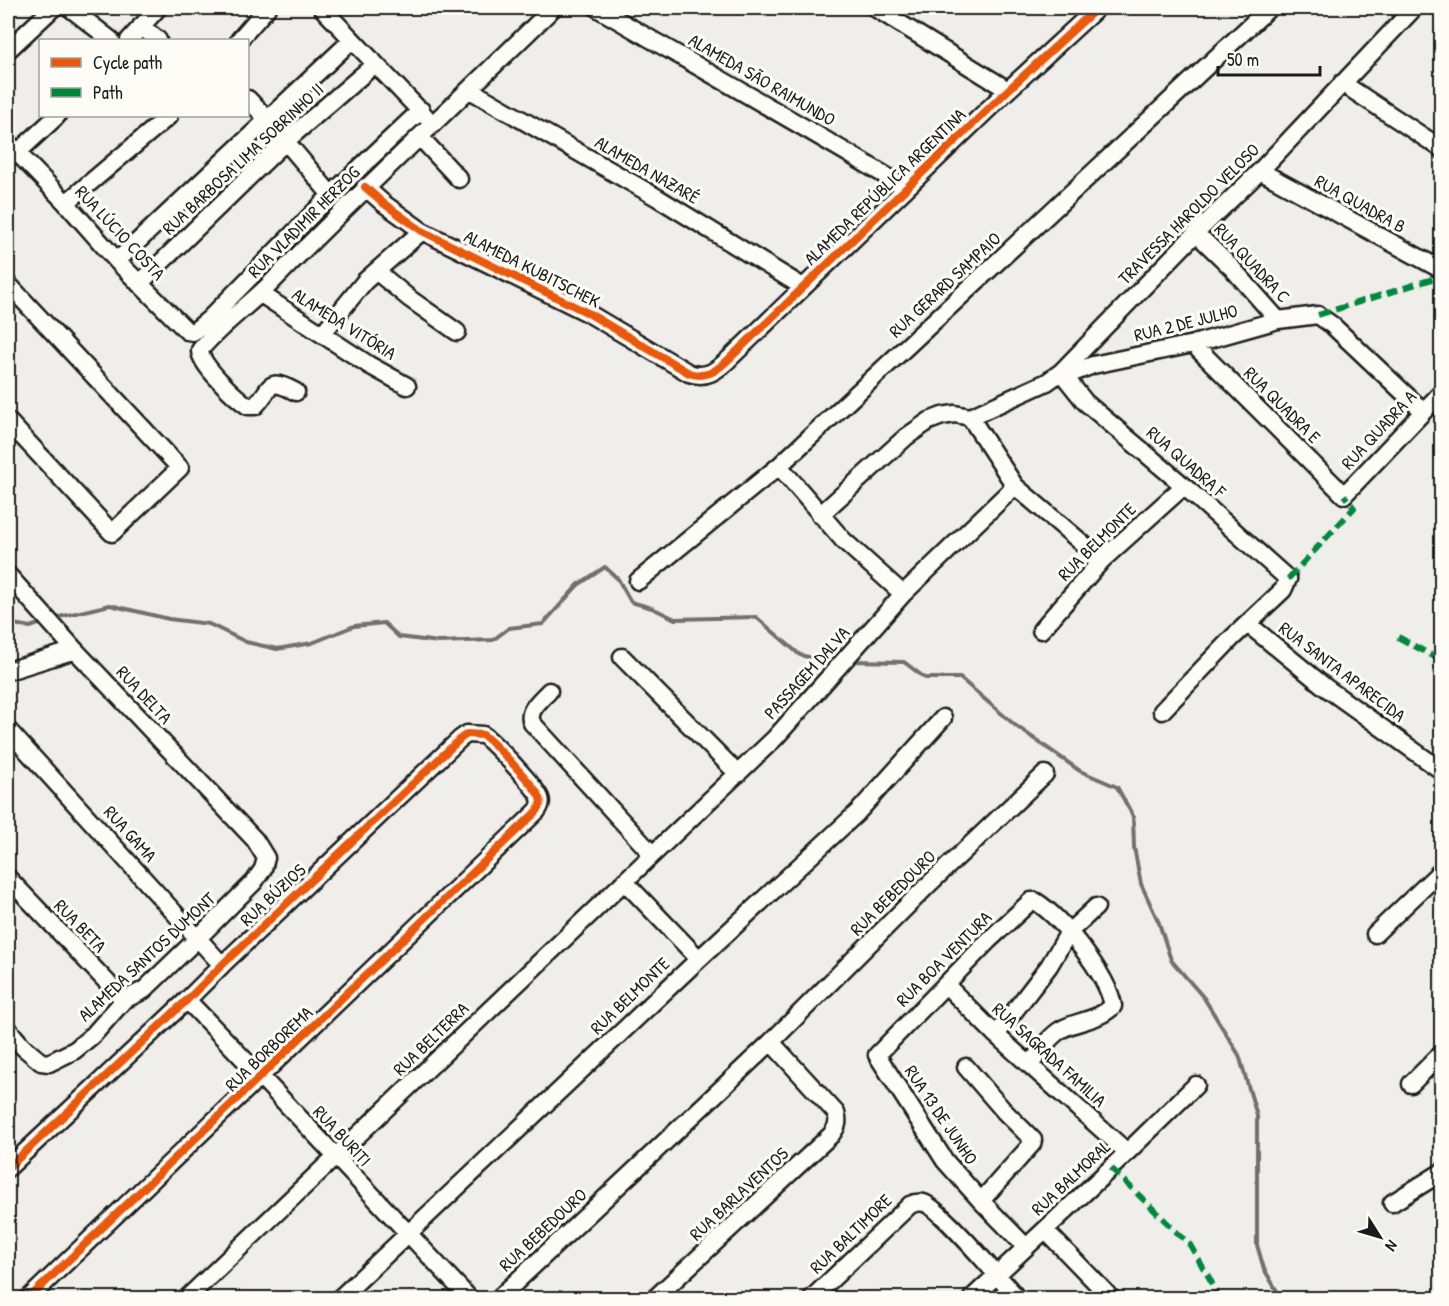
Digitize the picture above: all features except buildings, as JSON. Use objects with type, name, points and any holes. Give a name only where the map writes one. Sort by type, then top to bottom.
[{"type":"street","points":[[70,8],[110,39]]},
{"type":"street","points":[[130,39],[158,8]]},
{"type":"street","points":[[240,39],[267,8]]},
{"type":"street","points":[[322,8],[421,110],[432,125]]},
{"type":"street","name":"RUA VLADIMIR HERZOG","points":[[296,392],[280,384],[274,384],[255,406],[248,406],[222,384],[202,359],[200,353],[203,346],[261,294],[365,187],[470,90],[553,8]]},
{"type":"street","name":"ALAMEDA SÃO RAIMUNDO","points":[[597,8],[906,188]]},
{"type":"street","points":[[875,8],[1008,90]]},
{"type":"street","name":"ALAMEDA REPÚBLICA ARGENTINA","points":[[689,373],[703,376],[719,368],[1008,90],[1097,8]]},
{"type":"street","name":"RUA GERARD SAMPAIO","points":[[638,581],[779,465],[1269,8]]},
{"type":"street","name":"TRAVESSA HAROLDO VELOSO","points":[[970,417],[1063,374],[1414,8]]},
{"type":"street","points":[[8,50],[50,9]]},
{"type":"street","points":[[141,26],[157,39]]},
{"type":"street","name":"RUA BARBOSA LIMA SOBRINHO II","points":[[117,261],[352,40]]},
{"type":"street","name":"RUA BARBOSA LIMA SOBRINHO II","points":[[139,284],[286,141],[375,64]]},
{"type":"street","points":[[1342,83],[1442,148]]},
{"type":"street","name":"ALAMEDA NAZARÉ","points":[[470,90],[658,198],[803,287]]},
{"type":"street","points":[[249,100],[331,195],[421,110]]},
{"type":"street","points":[[12,148],[56,117]]},
{"type":"street","points":[[66,203],[168,117]]},
{"type":"street","points":[[420,137],[459,179]]},
{"type":"street","name":"RUA LÚCIO COSTA","points":[[12,148],[66,203],[139,284],[187,331],[193,332],[208,320],[331,195]]},
{"type":"street","name":"RUA QUADRA B","points":[[1260,171],[1442,270]]},
{"type":"street","name":"ALAMEDA KUBITSCHEK","points":[[365,187],[422,231],[588,313],[689,373]]},
{"type":"street","points":[[322,334],[355,291],[422,231]]},
{"type":"street","name":"RUA QUADRA C","points":[[1196,233],[1232,268],[1278,320]]},
{"type":"street","points":[[376,271],[410,299],[457,332]]},
{"type":"street","points":[[8,284],[180,468],[112,533],[8,422]]},
{"type":"street","name":"ALAMEDA VITÓRIA","points":[[261,294],[407,386]]},
{"type":"street","name":"RUA 2 DE JULHO","points":[[1063,374],[1093,364],[1193,344],[1278,320],[1318,315],[1332,324],[1423,411]]},
{"type":"street","name":"RUA QUADRA E","points":[[1193,344],[1344,495]]},
{"type":"street","name":"RUA QUADRA F","points":[[1063,374],[1085,402],[1288,579],[1282,590],[1248,624]]},
{"type":"street","name":"RUA QUADRA A","points":[[1344,495],[1442,392]]},
{"type":"street","points":[[820,514],[906,437],[929,421],[955,414],[970,417],[1014,486],[1102,560]]},
{"type":"street","points":[[779,465],[851,548],[903,594]]},
{"type":"street","name":"PASSAGEM DALVA","points":[[625,882],[800,712],[903,594],[1014,486]]},
{"type":"street","name":"RUA BELMONTE","points":[[1041,630],[1102,560],[1184,486]]},
{"type":"street","name":"RUA DELTA","points":[[8,575],[75,650],[255,840]]},
{"type":"street","points":[[1162,711],[1248,624]]},
{"type":"street","name":"RUA SANTA APARECIDA","points":[[1248,624],[1325,687],[1442,771]]},
{"type":"street","points":[[8,671],[75,650]]},
{"type":"street","points":[[622,657],[738,774]]},
{"type":"street","points":[[543,697],[530,713],[532,723],[652,854]]},
{"type":"street","name":"RUA BELMONTE","points":[[340,1299],[699,959],[857,813],[943,718]]},
{"type":"street","name":"RUA GAMA","points":[[8,730],[222,964]]},
{"type":"street","name":"RUA BÚZIOS","points":[[8,1168],[467,734],[475,733],[488,739],[539,796],[540,807],[528,820]]},
{"type":"street","name":"RUA BEBEDOURO","points":[[499,1299],[771,1042],[927,886],[1045,774]]},
{"type":"street","name":"RUA BORBOREMA","points":[[29,1299],[528,820]]},
{"type":"street","name":"ALAMEDA SANTOS DUMONT","points":[[8,1029],[23,1047],[41,1062],[49,1063],[75,1050],[94,1034],[124,1000],[144,990],[254,882],[263,869],[266,858],[255,840]]},
{"type":"street","points":[[1375,934],[1442,870]]},
{"type":"street","name":"RUA BETA","points":[[8,878],[124,1000]]},
{"type":"street","points":[[625,882],[699,959]]},
{"type":"street","name":"RUA BELTERRA","points":[[187,1299],[625,882]]},
{"type":"street","name":"RUA BOA VENTURA","points":[[877,1055],[1031,901],[1037,902],[1070,932]]},
{"type":"street","points":[[996,1035],[1049,966],[1070,932],[1096,907]]},
{"type":"street","points":[[1030,1065],[1051,1038],[1063,1029],[1083,1023],[1108,1011],[1113,1006],[1090,957],[1070,932]]},
{"type":"street","name":"RUA SAGRADA FAMILIA","points":[[946,985],[996,1035],[1127,1152]]},
{"type":"street","name":"RUA BURITI","points":[[187,1000],[469,1299]]},
{"type":"street","name":"RUA BARLAVENTOS","points":[[655,1299],[831,1135],[838,1120],[836,1113],[771,1042]]},
{"type":"street","points":[[1411,1084],[1442,1053]]},
{"type":"street","name":"RUA 13 DE JUNHO","points":[[877,1055],[945,1161],[1026,1247]]},
{"type":"street","points":[[966,1066],[1004,1111],[1033,1140],[1032,1144],[981,1201]]},
{"type":"street","name":"RUA BALMORAL","points":[[972,1299],[1196,1084]]},
{"type":"street","points":[[1392,1203],[1442,1172]]},
{"type":"street","name":"RUA BALTIMORE","points":[[812,1299],[910,1205],[916,1203],[924,1203],[938,1214],[998,1275]]},
{"type":"street","points":[[1045,1230],[1111,1299]]},
{"type":"street","points":[[998,1275],[1017,1299]]},
{"type":"waterway","points":[[55,618],[110,605],[169,619],[209,624],[246,642],[277,649],[312,643],[354,626],[384,623],[399,637],[439,642],[493,640],[509,628],[543,624],[578,585],[605,567],[618,579],[631,602],[652,608],[675,619],[756,617],[800,655],[837,661]]},
{"type":"waterway","points":[[8,623],[30,627],[45,622]]},
{"type":"waterway","points":[[850,661],[904,662],[925,678],[960,678],[1016,726],[1080,771],[1117,787],[1133,816],[1134,847],[1141,884],[1159,923],[1171,960],[1204,998],[1239,1055],[1257,1116],[1257,1245],[1264,1269],[1277,1291],[1277,1298]]},
{"type":"marked path","points":[[1318,315],[1442,276]]},
{"type":"marked path","points":[[1288,579],[1354,508],[1344,495]]},
{"type":"marked path","points":[[1398,637],[1442,661]]},
{"type":"marked path","points":[[1111,1168],[1190,1245],[1211,1281],[1217,1296],[1215,1298]]},
{"type":"cycle path","points":[[365,187],[422,231],[588,313],[689,373],[706,374],[715,371],[728,360],[1008,90],[1097,8]]},
{"type":"cycle path","points":[[8,1168],[467,734],[483,735],[514,765],[537,792],[541,802],[537,811],[29,1298]]}]
